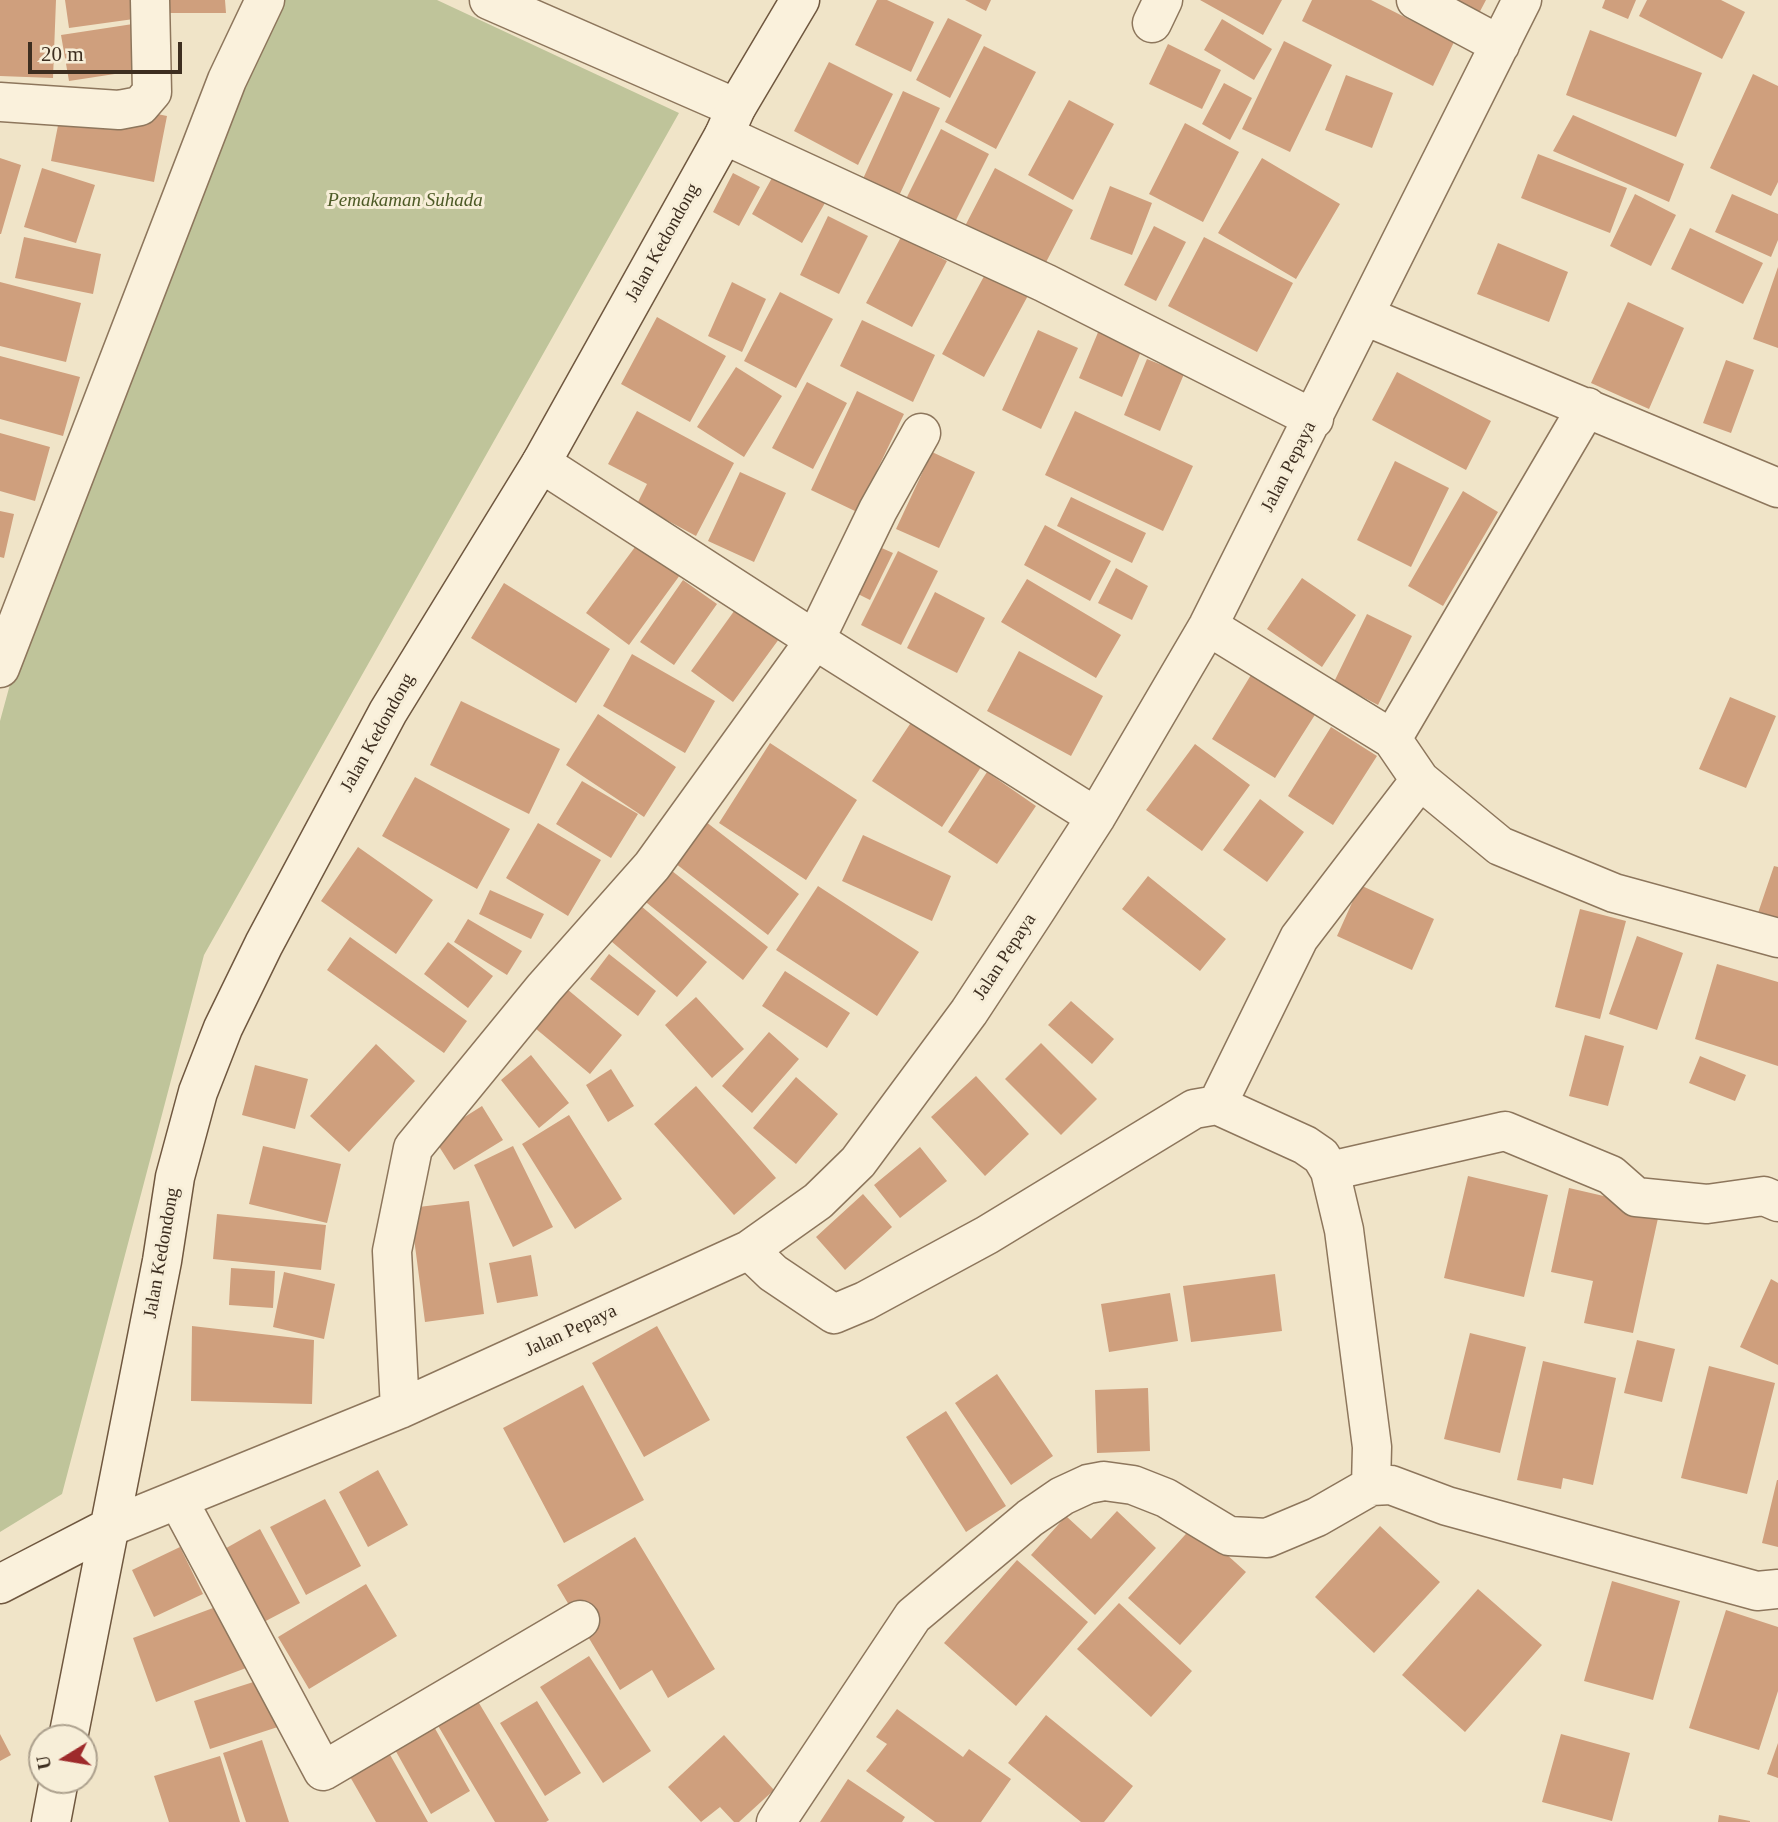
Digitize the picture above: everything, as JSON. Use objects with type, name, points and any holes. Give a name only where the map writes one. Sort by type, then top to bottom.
[{"type":"street","points":[[0,102],[119,110],[140,106],[152,92],[150,0]]},
{"type":"street","points":[[0,668],[227,80],[265,0]]},
{"type":"street","points":[[489,0],[1314,419]]},
{"type":"street","name":"Jalan Kedondong","points":[[71,1724],[175,1177],[198,1092],[208,1066],[264,944],[388,712],[541,463],[800,0]]},
{"type":"street","points":[[1416,0],[1500,45]]},
{"type":"street","name":"Jalan Pepaya","points":[[0,1584],[110,1527],[400,1409],[749,1250],[818,1201],[858,1162],[969,1012],[1096,817],[1208,626],[1522,0]]},
{"type":"street","points":[[1365,316],[1778,488]]},
{"type":"street","points":[[1392,739],[1587,407]]},
{"type":"street","points":[[400,1409],[392,1251],[413,1148],[544,988],[652,866],[815,640],[878,510],[921,433]]},
{"type":"street","points":[[541,463],[1096,817]]},
{"type":"street","points":[[1208,626],[1392,739],[1420,780],[1500,846],[1614,893],[1778,938]]},
{"type":"street","points":[[1217,1105],[1299,938],[1420,780]]},
{"type":"street","points":[[749,1250],[772,1273],[834,1314],[865,1301],[986,1235],[1194,1109],[1217,1105],[1304,1144],[1321,1156],[1330,1171],[1344,1230],[1370,1434],[1371,1486]]},
{"type":"street","points":[[1330,1171],[1505,1131],[1611,1175],[1636,1197],[1707,1204],[1764,1196],[1778,1202]]},
{"type":"street","points":[[776,1822],[913,1616],[1030,1518],[1062,1496],[1104,1480],[1133,1485],[1167,1498],[1229,1536],[1267,1538],[1317,1517],[1371,1486],[1391,1485],[1447,1506],[1757,1591],[1778,1589]]},
{"type":"street","points":[[178,1500],[323,1771],[580,1620]]},
{"type":"street","points":[[51,1822],[56,1794]]},
{"type":"green space","name":"Pemakaman Suhada","points":[[283,0],[437,0],[679,113],[204,955],[62,1494],[0,1532],[0,721],[15,666],[180,220]]},
{"type":"building","points":[[0,0],[56,0],[53,78],[0,76]]},
{"type":"building","points":[[65,0],[138,0],[141,18],[69,28]]},
{"type":"building","points":[[169,0],[225,0],[226,13],[170,13]]},
{"type":"building","points":[[877,0],[887,0],[934,22],[911,72],[855,45]]},
{"type":"building","points":[[965,0],[991,0],[986,11]]},
{"type":"building","points":[[1200,0],[1282,0],[1263,35]]},
{"type":"building","points":[[1312,0],[1371,0],[1454,42],[1433,86],[1302,21]]},
{"type":"building","points":[[1447,0],[1486,0],[1477,17]]},
{"type":"building","points":[[1605,0],[1636,0],[1628,19],[1602,8]]},
{"type":"building","points":[[1647,0],[1721,0],[1745,12],[1722,59],[1639,16]]},
{"type":"building","points":[[948,18],[982,35],[950,98],[916,80]]},
{"type":"building","points":[[1222,19],[1272,49],[1254,80],[1204,50]]},
{"type":"building","points":[[146,22],[154,68],[69,81],[61,35]]},
{"type":"building","points":[[1590,30],[1702,73],[1676,137],[1566,95]]},
{"type":"building","points":[[1284,41],[1332,65],[1290,152],[1242,129]]},
{"type":"building","points":[[1168,44],[1221,70],[1202,109],[1149,84]]},
{"type":"building","points":[[984,46],[1036,72],[996,149],[945,122]]},
{"type":"building","points":[[829,62],[893,94],[858,165],[794,131]]},
{"type":"building","points":[[1753,74],[1778,86],[1778,182],[1771,196],[1710,168]]},
{"type":"building","points":[[1346,75],[1393,93],[1372,148],[1325,130]]},
{"type":"building","points":[[1224,83],[1252,98],[1230,140],[1202,124]]},
{"type":"building","points":[[903,91],[940,108],[898,198],[862,181]]},
{"type":"building","points":[[64,95],[167,116],[154,182],[51,161]]},
{"type":"building","points":[[1069,100],[1114,124],[1073,200],[1028,175]]},
{"type":"building","points":[[1573,115],[1684,164],[1669,202],[1553,151]]},
{"type":"building","points":[[1185,123],[1239,152],[1203,222],[1149,194]]},
{"type":"building","points":[[941,129],[989,154],[953,226],[905,201]]},
{"type":"building","points":[[1538,154],[1627,188],[1610,233],[1521,198]]},
{"type":"building","points":[[0,158],[21,165],[1,234],[0,234]]},
{"type":"building","points":[[1262,158],[1340,204],[1296,279],[1218,233]]},
{"type":"building","points":[[778,167],[829,196],[802,243],[752,214]]},
{"type":"building","points":[[42,168],[95,185],[76,243],[24,227]]},
{"type":"building","points":[[995,168],[1073,210],[1042,270],[964,228]]},
{"type":"building","points":[[733,173],[760,187],[739,226],[713,212]]},
{"type":"building","points":[[1110,186],[1152,203],[1132,255],[1090,239]]},
{"type":"building","points":[[1635,194],[1676,215],[1651,266],[1610,246]]},
{"type":"building","points":[[1732,194],[1778,214],[1778,240],[1771,257],[1715,232]]},
{"type":"building","points":[[828,216],[868,236],[839,294],[800,275]]},
{"type":"building","points":[[1154,226],[1186,242],[1156,301],[1124,285]]},
{"type":"building","points":[[1690,228],[1763,263],[1743,304],[1671,269]]},
{"type":"building","points":[[24,237],[101,254],[93,294],[15,278]]},
{"type":"building","points":[[901,237],[947,261],[912,327],[866,303]]},
{"type":"building","points":[[1204,237],[1293,283],[1257,352],[1168,306]]},
{"type":"building","points":[[1498,243],[1568,272],[1549,322],[1477,294]]},
{"type":"building","points":[[989,267],[1031,290],[984,377],[942,354]]},
{"type":"building","points":[[1778,267],[1778,348],[1753,339]]},
{"type":"building","points":[[0,282],[81,303],[66,362],[0,346]]},
{"type":"building","points":[[732,282],[766,299],[742,352],[708,336]]},
{"type":"building","points":[[780,292],[833,319],[796,388],[744,361]]},
{"type":"building","points":[[1628,302],[1684,328],[1649,409],[1591,383]]},
{"type":"building","points":[[657,317],[726,356],[690,422],[621,384]]},
{"type":"building","points":[[862,320],[935,355],[913,402],[840,366]]},
{"type":"building","points":[[1038,330],[1078,348],[1041,429],[1002,410]]},
{"type":"building","points":[[1099,330],[1142,349],[1122,397],[1079,378]]},
{"type":"building","points":[[0,356],[80,377],[63,436],[0,419]]},
{"type":"building","points":[[1147,359],[1184,374],[1160,431],[1124,415]]},
{"type":"building","points":[[1726,360],[1754,370],[1731,433],[1703,423]]},
{"type":"building","points":[[736,367],[782,396],[744,457],[697,427]]},
{"type":"building","points":[[1397,372],[1491,421],[1466,470],[1372,420]]},
{"type":"building","points":[[807,382],[847,403],[813,469],[772,448]]},
{"type":"building","points":[[857,391],[904,414],[857,512],[811,490]]},
{"type":"building","points":[[637,411],[734,463],[696,536],[637,504],[647,484],[608,464]]},
{"type":"building","points":[[1075,411],[1193,466],[1163,531],[1045,475]]},
{"type":"building","points":[[0,433],[50,447],[35,501],[0,491]]},
{"type":"building","points":[[932,452],[975,472],[939,548],[896,529]]},
{"type":"building","points":[[1395,461],[1449,488],[1411,567],[1357,540]]},
{"type":"building","points":[[740,472],[786,493],[754,562],[708,541]]},
{"type":"building","points":[[1463,491],[1498,512],[1443,606],[1408,586]]},
{"type":"building","points":[[1071,497],[1146,533],[1132,563],[1057,526]]},
{"type":"building","points":[[0,511],[14,514],[4,558],[0,557]]},
{"type":"building","points":[[1045,525],[1111,561],[1090,601],[1024,565]]},
{"type":"building","points":[[866,541],[893,553],[870,600],[844,587]]},
{"type":"building","points":[[638,543],[680,575],[629,645],[586,613]]},
{"type":"building","points":[[898,551],[938,571],[901,645],[861,625]]},
{"type":"building","points":[[1116,568],[1148,586],[1132,620],[1098,603]]},
{"type":"building","points":[[1302,578],[1356,615],[1322,667],[1267,629]]},
{"type":"building","points":[[1027,579],[1121,635],[1096,678],[1001,622]]},
{"type":"building","points":[[683,580],[717,604],[674,665],[640,642]]},
{"type":"building","points":[[504,583],[610,649],[576,703],[471,638]]},
{"type":"building","points":[[935,592],[985,618],[957,673],[907,648]]},
{"type":"building","points":[[737,607],[779,639],[733,702],[691,671]]},
{"type":"building","points":[[1367,614],[1412,636],[1378,705],[1334,682]]},
{"type":"building","points":[[1019,651],[1103,696],[1071,756],[987,711]]},
{"type":"building","points":[[632,654],[715,701],[685,753],[603,706]]},
{"type":"building","points":[[1254,670],[1318,710],[1275,778],[1212,739]]},
{"type":"building","points":[[1730,697],[1776,716],[1746,788],[1699,769]]},
{"type":"building","points":[[461,701],[560,749],[529,814],[430,765]]},
{"type":"building","points":[[598,714],[676,767],[644,817],[566,765]]},
{"type":"building","points":[[914,718],[983,764],[942,827],[872,781]]},
{"type":"building","points":[[1331,727],[1377,756],[1333,825],[1288,796]]},
{"type":"building","points":[[770,743],[857,800],[806,880],[719,823]]},
{"type":"building","points":[[1195,744],[1250,785],[1202,851],[1146,810]]},
{"type":"building","points":[[987,772],[1036,806],[997,864],[948,832]]},
{"type":"building","points":[[415,777],[510,829],[477,889],[382,836]]},
{"type":"building","points":[[582,781],[638,814],[611,858],[556,824]]},
{"type":"building","points":[[1260,799],[1304,832],[1267,882],[1223,850]]},
{"type":"building","points":[[701,818],[799,894],[768,935],[671,860]]},
{"type":"building","points":[[538,823],[601,860],[568,916],[506,878]]},
{"type":"building","points":[[863,835],[951,876],[932,921],[842,881]]},
{"type":"building","points":[[358,847],[433,900],[396,954],[321,901]]},
{"type":"building","points":[[662,863],[768,947],[743,980],[637,895]]},
{"type":"building","points":[[1774,866],[1778,867],[1778,919],[1758,913]]},
{"type":"building","points":[[1148,876],[1226,939],[1200,971],[1122,909]]},
{"type":"building","points":[[1360,885],[1434,919],[1412,970],[1337,936]]},
{"type":"building","points":[[818,886],[919,952],[877,1016],[776,950]]},
{"type":"building","points":[[490,890],[544,914],[531,939],[479,914]]},
{"type":"building","points":[[634,900],[707,962],[677,997],[605,936]]},
{"type":"building","points":[[1580,909],[1626,921],[1600,1019],[1555,1007]]},
{"type":"building","points":[[468,919],[522,951],[507,975],[454,942]]},
{"type":"building","points":[[1637,936],[1683,953],[1657,1030],[1609,1014]]},
{"type":"building","points":[[350,937],[467,1021],[444,1053],[327,970]]},
{"type":"building","points":[[448,942],[493,976],[468,1008],[424,974]]},
{"type":"building","points":[[609,954],[656,991],[638,1016],[590,979]]},
{"type":"building","points":[[1717,964],[1778,982],[1778,1066],[1695,1039]]},
{"type":"building","points":[[785,971],[850,1013],[827,1048],[762,1006]]},
{"type":"building","points":[[561,984],[622,1035],[590,1074],[529,1023]]},
{"type":"building","points":[[696,997],[744,1049],[712,1078],[665,1025]]},
{"type":"building","points":[[1071,1001],[1114,1039],[1092,1064],[1048,1025]]},
{"type":"building","points":[[769,1032],[799,1059],[752,1113],[722,1086]]},
{"type":"building","points":[[1585,1035],[1624,1046],[1608,1106],[1569,1096]]},
{"type":"building","points":[[1041,1043],[1097,1099],[1061,1135],[1005,1079]]},
{"type":"building","points":[[376,1044],[415,1081],[349,1152],[310,1116]]},
{"type":"building","points":[[531,1055],[569,1103],[539,1128],[501,1080]]},
{"type":"building","points":[[1700,1056],[1746,1075],[1735,1101],[1689,1083]]},
{"type":"building","points":[[255,1065],[308,1079],[295,1129],[242,1115]]},
{"type":"building","points":[[611,1069],[634,1106],[608,1122],[586,1085]]},
{"type":"building","points":[[976,1076],[1029,1134],[985,1176],[931,1117]]},
{"type":"building","points":[[796,1077],[838,1114],[796,1164],[753,1128]]},
{"type":"building","points":[[696,1086],[776,1178],[734,1215],[654,1124]]},
{"type":"building","points":[[482,1106],[503,1140],[454,1170],[433,1137]]},
{"type":"building","points":[[569,1115],[622,1199],[575,1229],[522,1144]]},
{"type":"building","points":[[263,1146],[341,1164],[327,1223],[249,1204]]},
{"type":"building","points":[[513,1146],[553,1227],[513,1247],[474,1165]]},
{"type":"building","points":[[920,1147],[947,1181],[900,1218],[874,1185]]},
{"type":"building","points":[[1468,1176],[1548,1195],[1524,1297],[1444,1278]]},
{"type":"building","points":[[1569,1188],[1660,1209],[1633,1333],[1584,1323],[1593,1281],[1551,1272]]},
{"type":"building","points":[[863,1194],[892,1227],[845,1270],[816,1237]]},
{"type":"building","points":[[469,1201],[484,1314],[425,1322],[410,1208]]},
{"type":"building","points":[[217,1214],[326,1225],[321,1270],[213,1259]]},
{"type":"building","points":[[531,1255],[538,1296],[497,1303],[489,1263]]},
{"type":"building","points":[[231,1268],[275,1271],[273,1308],[229,1305]]},
{"type":"building","points":[[284,1272],[335,1284],[324,1339],[273,1327]]},
{"type":"building","points":[[1275,1274],[1282,1331],[1191,1342],[1183,1286]]},
{"type":"building","points":[[1771,1279],[1778,1283],[1778,1365],[1740,1347]]},
{"type":"building","points":[[1170,1293],[1178,1341],[1109,1352],[1101,1304]]},
{"type":"building","points":[[192,1326],[314,1340],[312,1404],[191,1401]]},
{"type":"building","points":[[657,1326],[710,1420],[644,1457],[592,1363]]},
{"type":"building","points":[[1470,1333],[1526,1347],[1500,1453],[1444,1439]]},
{"type":"building","points":[[1637,1340],[1675,1349],[1662,1402],[1624,1393]]},
{"type":"building","points":[[1543,1361],[1616,1378],[1593,1485],[1563,1478],[1561,1489],[1517,1480]]},
{"type":"building","points":[[1709,1366],[1775,1383],[1747,1494],[1681,1478]]},
{"type":"building","points":[[997,1374],[1053,1456],[1011,1485],[955,1403]]},
{"type":"building","points":[[583,1385],[644,1500],[564,1543],[503,1428]]},
{"type":"building","points":[[1148,1388],[1150,1451],[1097,1453],[1095,1390]]},
{"type":"building","points":[[946,1411],[1006,1506],[966,1532],[906,1437]]},
{"type":"building","points":[[378,1470],[408,1525],[368,1547],[339,1492]]},
{"type":"building","points":[[1778,1480],[1778,1547],[1762,1543]]},
{"type":"building","points":[[325,1499],[361,1566],[306,1595],[270,1527]]},
{"type":"building","points":[[1117,1511],[1156,1548],[1095,1615],[1031,1555],[1066,1516],[1091,1539]]},
{"type":"building","points":[[1194,1525],[1246,1572],[1180,1645],[1128,1598]]},
{"type":"building","points":[[1380,1526],[1440,1582],[1374,1653],[1315,1597]]},
{"type":"building","points":[[260,1529],[300,1603],[260,1624],[221,1551]]},
{"type":"building","points":[[635,1537],[715,1669],[668,1698],[652,1670],[620,1690],[557,1585]]},
{"type":"building","points":[[180,1547],[203,1594],[154,1617],[132,1570]]},
{"type":"building","points":[[1017,1560],[1088,1622],[1016,1706],[944,1643]]},
{"type":"building","points":[[1612,1581],[1680,1601],[1653,1700],[1584,1681]]},
{"type":"building","points":[[366,1584],[397,1636],[309,1689],[278,1637]]},
{"type":"building","points":[[1478,1589],[1542,1645],[1465,1732],[1402,1675]]},
{"type":"building","points":[[1119,1603],[1192,1671],[1151,1717],[1077,1649]]},
{"type":"building","points":[[221,1605],[246,1668],[156,1702],[133,1638]]},
{"type":"building","points":[[1726,1610],[1778,1627],[1778,1691],[1759,1750],[1689,1728]]},
{"type":"building","points":[[589,1656],[651,1751],[603,1783],[540,1687]]},
{"type":"building","points":[[269,1677],[284,1725],[210,1749],[194,1701]]},
{"type":"building","points":[[464,1678],[549,1820],[546,1822],[495,1822],[424,1702]]},
{"type":"building","points":[[537,1701],[581,1773],[545,1796],[500,1723]]},
{"type":"building","points":[[423,1707],[470,1791],[431,1814],[384,1730]]},
{"type":"building","points":[[897,1709],[963,1757],[969,1749],[1011,1779],[981,1822],[935,1822],[866,1771],[887,1744],[876,1737]]},
{"type":"building","points":[[1046,1715],[1133,1786],[1104,1822],[1081,1822],[1008,1763]]},
{"type":"building","points":[[0,1734],[11,1755],[0,1761]]},
{"type":"building","points":[[1561,1734],[1630,1753],[1612,1821],[1542,1802]]},
{"type":"building","points":[[724,1735],[774,1790],[739,1822],[734,1822],[720,1807],[701,1822],[668,1787]]},
{"type":"building","points":[[380,1737],[428,1822],[376,1822],[341,1761]]},
{"type":"building","points":[[262,1740],[289,1822],[246,1822],[223,1753]]},
{"type":"building","points":[[1778,1743],[1778,1778],[1767,1774]]},
{"type":"building","points":[[220,1756],[240,1822],[169,1822],[154,1776]]},
{"type":"building","points":[[848,1779],[905,1817],[902,1822],[820,1822]]},
{"type":"building","points":[[1719,1815],[1750,1821],[1750,1822],[1718,1822]]}]
